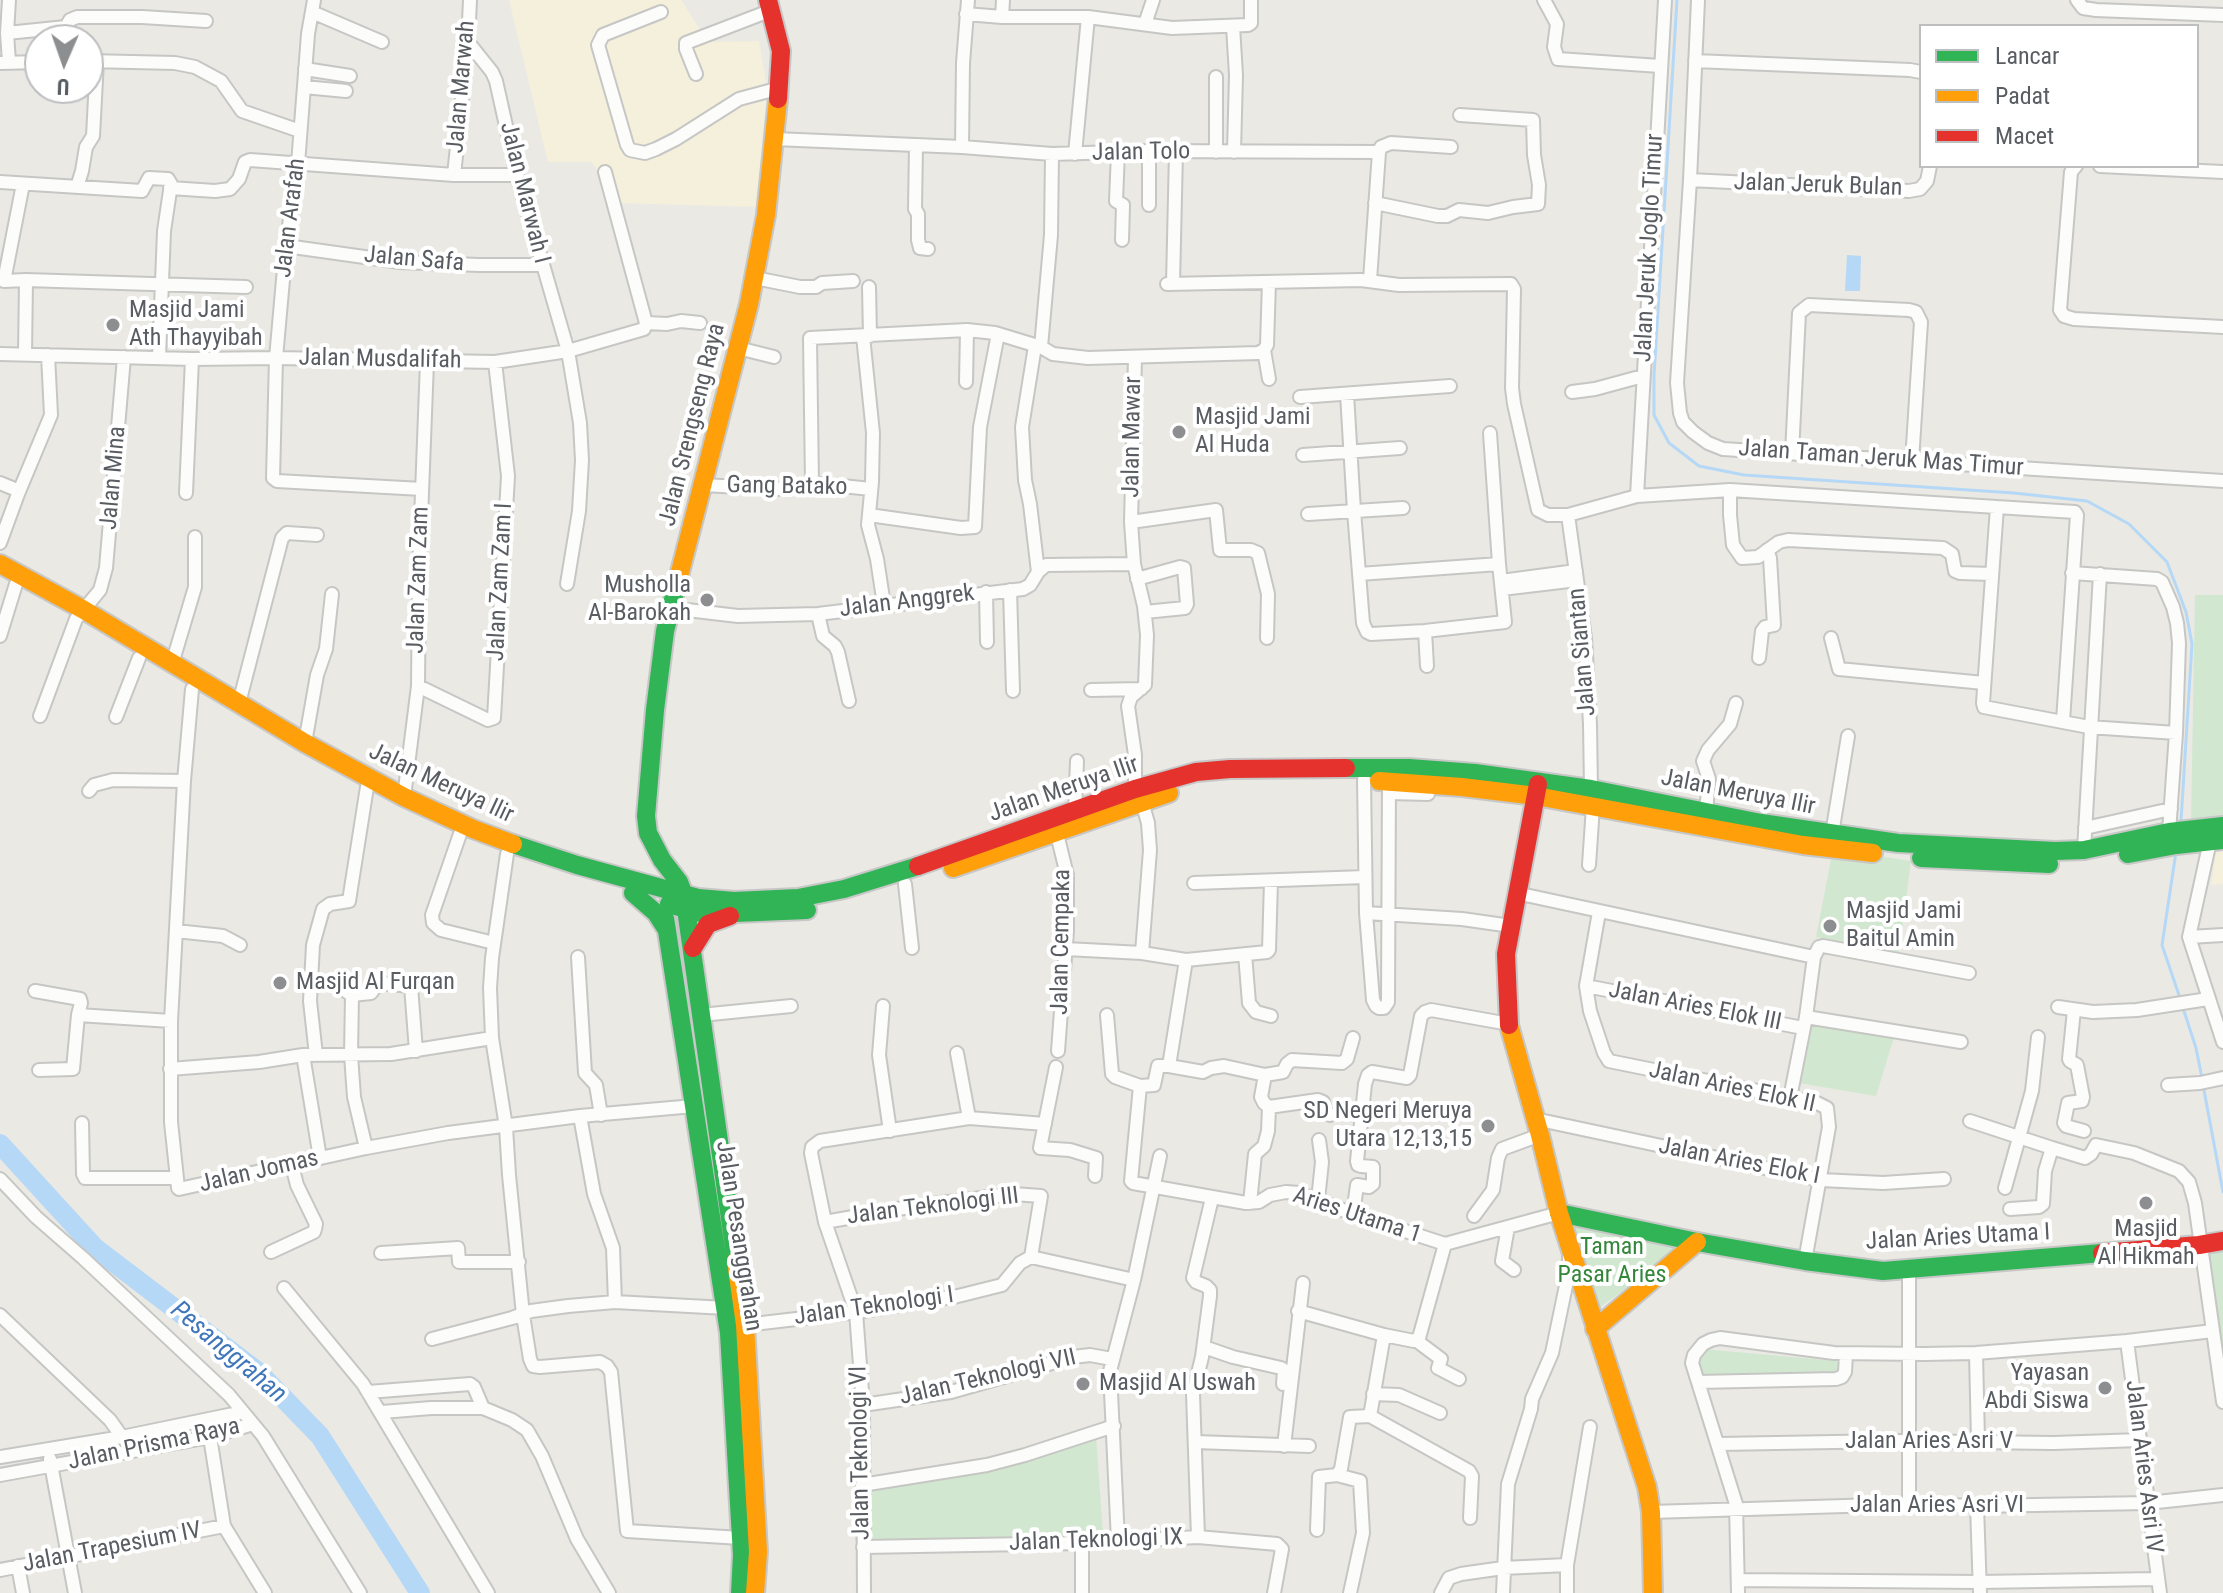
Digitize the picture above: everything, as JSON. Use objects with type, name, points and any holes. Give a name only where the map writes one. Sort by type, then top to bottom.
[{"type":"main road","name":"Jalan Srengseng Raya","points":[[685,902],[679,882],[662,860],[648,833],[647,804],[658,685],[670,608],[738,348],[766,215],[781,51],[770,5]]},
{"type":"main road","name":"Jalan Meruya Ilir","points":[[0,564],[88,610],[305,743],[404,797],[504,841],[685,902],[711,914],[830,907],[1057,834],[1196,772],[1230,769],[1409,768],[1706,812],[1805,838],[1832,834],[1860,845],[1898,843],[2084,850],[2175,836],[2209,838],[2223,826]]},
{"type":"main road","name":"Jalan Meruya Ilir","points":[[8,580],[88,610],[139,658],[367,787],[460,834],[507,854],[633,893],[661,895]]},
{"type":"main road","name":"Jalan Meruya Ilir","points":[[685,902],[698,898],[734,901],[798,898],[844,889],[1075,811],[1211,783],[1364,780],[1389,788],[1537,789]]},
{"type":"main road","points":[[1537,789],[1506,954],[1509,1024],[1559,1213],[1642,1470],[1651,1512],[1653,1593]]},
{"type":"main road","name":"Jalan Meruya Ilir","points":[[1592,797],[1805,838],[1963,861],[2065,864],[2109,858],[2175,836]]},
{"type":"main road","name":"Jalan Srengseng Raya","points":[[661,895],[662,860]]},
{"type":"main road","points":[[633,893],[656,913],[667,930]]},
{"type":"main road","name":"Jalan Pesanggrahan","points":[[661,895],[696,1052],[745,1325],[746,1476],[740,1593]]},
{"type":"main road","name":"Jalan Pesanggrahan","points":[[685,902],[701,1015],[694,1106],[726,1308],[758,1552],[755,1593]]},
{"type":"main road","points":[[693,948],[708,924],[738,914]]},
{"type":"main road","name":"Jalan Aries Utama I","points":[[1559,1213],[1697,1242],[1883,1271],[2213,1242]]},
{"type":"main road","points":[[1595,1329],[1697,1242]]},
{"type":"street","points":[[9,0],[4,63],[24,62]]},
{"type":"street","name":"Jalan Marwah","points":[[454,175],[470,0]]},
{"type":"street","points":[[962,147],[963,63],[968,0]]},
{"type":"street","points":[[1002,17],[1003,0]]},
{"type":"street","points":[[1145,24],[1153,0]]},
{"type":"street","points":[[966,14],[1088,17],[1172,28],[1233,26],[1250,24],[1251,0]]},
{"type":"street","points":[[1544,0],[1557,24],[1554,47],[1558,59],[1660,66]]},
{"type":"street","name":"Jalan Jeruk Joglo Timur","points":[[1637,496],[1665,0]]},
{"type":"street","name":"Jalan Taman Jeruk Mas Timur","points":[[1698,0],[1677,383],[1680,413],[1683,422],[1693,432],[1723,449],[2223,481]]},
{"type":"street","points":[[2077,0],[2083,8],[2096,10],[2223,15]]},
{"type":"street","points":[[696,74],[686,43],[770,5]]},
{"type":"street","points":[[313,6],[365,36],[382,42]]},
{"type":"street","name":"Jalan Arafah","points":[[313,6],[276,358],[275,481],[422,489]]},
{"type":"street","points":[[661,12],[603,35],[600,40],[600,53],[630,150],[645,153],[656,149],[739,99],[780,88]]},
{"type":"street","points":[[7,33],[66,27],[70,20],[77,17],[206,21]]},
{"type":"street","points":[[1075,154],[1088,17]]},
{"type":"street","points":[[1233,26],[1236,75],[1234,152]]},
{"type":"street","name":"Jalan Marwah I","points":[[468,42],[496,81],[517,175],[568,351],[580,423],[582,460],[579,511],[567,584]]},
{"type":"street","points":[[104,61],[175,63],[195,67],[221,81],[242,111],[300,131]]},
{"type":"street","points":[[1695,61],[1919,72]]},
{"type":"street","points":[[305,69],[350,76]]},
{"type":"street","points":[[1216,77],[1216,152]]},
{"type":"street","points":[[304,87],[346,91]]},
{"type":"street","points":[[77,187],[86,147],[93,139],[93,104]]},
{"type":"street","points":[[1375,203],[1438,216],[1447,216],[1459,210],[1488,213],[1538,204],[1533,120],[1460,115]]},
{"type":"street","name":"Jalan Tolo","points":[[775,139],[1052,154],[1149,151],[1379,152],[1381,147],[1391,143],[1451,147]]},
{"type":"street","points":[[916,145],[918,240],[920,248],[928,249]]},
{"type":"street","points":[[1149,151],[1149,205]]},
{"type":"street","points":[[1118,152],[1116,201],[1123,205],[1122,240]]},
{"type":"street","points":[[1176,152],[1170,284],[1370,280],[1413,286],[1511,284],[1514,289],[1513,399],[1538,510],[1548,515],[1568,515],[1637,496],[1730,490],[2076,513],[2063,721]]},
{"type":"street","points":[[1370,280],[1379,152]]},
{"type":"street","points":[[1038,572],[1025,480],[1022,427],[1038,346],[1051,235],[1052,154]]},
{"type":"street","name":"Jalan Marwah","points":[[170,185],[215,191],[230,189],[239,179],[247,160],[454,175],[517,175]]},
{"type":"street","name":"Jalan Jeruk Bulan","points":[[1690,180],[1909,191],[1920,189],[1927,181],[1930,168]]},
{"type":"street","points":[[2074,168],[2071,172],[2060,310],[2064,316],[2223,327]]},
{"type":"street","points":[[2141,168],[2223,172]]},
{"type":"street","points":[[605,172],[646,323],[700,323]]},
{"type":"street","points":[[0,182],[142,191],[149,178],[165,178],[170,185],[164,231],[159,358]]},
{"type":"street","points":[[23,184],[2,281],[246,287]]},
{"type":"street","name":"Jalan Safa","points":[[286,246],[400,262],[542,265]]},
{"type":"street","points":[[755,278],[808,287],[853,281]]},
{"type":"street","points":[[25,355],[26,280]]},
{"type":"street","points":[[1135,358],[1258,353],[1264,350],[1267,345],[1269,282]]},
{"type":"street","points":[[869,287],[866,336],[873,433],[868,525],[884,605]]},
{"type":"street","points":[[1792,453],[1799,313],[1809,305],[1909,310],[1916,312],[1921,322],[1912,461]]},
{"type":"street","name":"Jalan Musdalifah","points":[[0,354],[495,362],[568,351],[644,329],[646,323]]},
{"type":"street","points":[[966,382],[967,330]]},
{"type":"street","name":"Jalan Mawar","points":[[812,484],[809,339],[967,330],[998,334],[1064,356],[1135,358],[1131,522],[1134,564],[1145,612],[1147,671],[1145,685],[1131,697],[1128,706],[1138,796],[1150,838],[1142,953]]},
{"type":"street","points":[[869,515],[961,528],[975,527],[980,427],[998,334]]},
{"type":"street","points":[[738,348],[774,357]]},
{"type":"street","points":[[1264,350],[1269,379]]},
{"type":"street","points":[[0,354],[0,366]]},
{"type":"street","points":[[0,543],[51,415],[48,355]]},
{"type":"street","name":"Jalan Mina","points":[[40,716],[100,590],[106,568],[124,357]]},
{"type":"street","points":[[186,493],[192,359]]},
{"type":"street","name":"Jalan Zam Zam","points":[[404,797],[418,686],[427,362]]},
{"type":"street","name":"Jalan Zam Zam I","points":[[418,686],[488,720],[494,718],[508,476],[495,362]]},
{"type":"street","points":[[1572,392],[1643,376]]},
{"type":"street","points":[[1300,397],[1450,386]]},
{"type":"street","points":[[1347,394],[1363,623],[1371,634],[1505,622],[1490,433]]},
{"type":"street","points":[[1303,455],[1400,448]]},
{"type":"street","points":[[0,483],[17,490],[18,494]]},
{"type":"street","name":"Gang Batako","points":[[703,485],[776,489],[812,484],[871,489]]},
{"type":"street","points":[[1730,490],[1734,550],[1742,558],[1758,557],[1779,542],[1788,540],[1943,548],[1952,554],[1955,571],[1992,574]]},
{"type":"street","points":[[1997,507],[1983,703],[1988,709],[2089,727],[2176,733]]},
{"type":"street","points":[[1308,514],[1403,508]]},
{"type":"street","points":[[1131,522],[1216,510],[1220,550],[1251,550],[1258,553],[1268,594],[1267,638]]},
{"type":"street","name":"Jalan Siantan","points":[[1568,515],[1585,638],[1592,797],[1589,865]]},
{"type":"street","points":[[239,703],[282,538],[287,533],[317,535]]},
{"type":"street","points":[[172,664],[195,587],[195,537]]},
{"type":"street","points":[[1759,658],[1762,631],[1774,625],[1767,550]]},
{"type":"street","name":"Jalan Anggrek","points":[[670,608],[738,616],[818,614],[1023,589],[1046,565],[1134,564]]},
{"type":"street","points":[[1359,574],[1499,564]]},
{"type":"street","points":[[1137,579],[1184,568],[1185,608],[1145,612]]},
{"type":"street","points":[[2072,573],[2162,582],[2177,623],[2179,643],[2171,809],[2175,836]]},
{"type":"street","points":[[2084,850],[2100,574]]},
{"type":"street","points":[[1501,585],[1576,575]]},
{"type":"street","points":[[0,636],[8,580]]},
{"type":"street","points":[[1010,590],[1013,691]]},
{"type":"street","points":[[986,592],[987,642]]},
{"type":"street","points":[[305,743],[317,675],[326,649],[332,594]]},
{"type":"street","points":[[818,614],[823,636],[838,652],[849,701]]},
{"type":"street","points":[[1425,631],[1427,666]]},
{"type":"street","points":[[1831,638],[1839,669],[1984,683]]},
{"type":"street","points":[[116,717],[139,658]]},
{"type":"street","name":"Jalan Jomas","points":[[192,689],[171,1021],[171,1122],[178,1188],[182,1190],[366,1148],[448,1133],[580,1116],[694,1106]]},
{"type":"street","points":[[1091,690],[1141,689]]},
{"type":"street","points":[[1706,812],[1709,779],[1703,761],[1708,750],[1730,724],[1736,703]]},
{"type":"street","points":[[1832,834],[1848,736]]},
{"type":"street","points":[[1075,811],[1077,761]]},
{"type":"street","points":[[89,791],[94,785],[113,780],[184,781]]},
{"type":"street","points":[[1364,780],[1366,913],[1373,1000],[1379,1008],[1384,1008],[1388,1002],[1389,788],[1435,794]]},
{"type":"street","points":[[320,1158],[310,1055],[311,956],[323,909],[330,904],[349,901],[367,787]]},
{"type":"street","points":[[2085,828],[2171,809]]},
{"type":"street","points":[[460,834],[432,915],[433,923],[441,930],[494,943]]},
{"type":"street","name":"Jalan Cempaka","points":[[1057,834],[1067,875],[1066,949],[1058,1051]]},
{"type":"street","points":[[2209,838],[2189,937],[2203,999],[2223,1042]]},
{"type":"street","points":[[507,854],[490,988],[492,1038],[506,1127],[523,1315],[530,1359],[533,1366],[540,1367],[600,1362],[611,1372],[627,1531],[741,1538]]},
{"type":"street","points":[[1194,883],[1365,877]]},
{"type":"street","points":[[1066,949],[1142,953],[1186,960],[1269,950],[1271,881]]},
{"type":"street","points":[[905,884],[912,948]]},
{"type":"street","points":[[1516,893],[1814,957]]},
{"type":"street","points":[[1586,986],[1599,912]]},
{"type":"street","points":[[1366,913],[1462,919],[1511,926]]},
{"type":"street","points":[[176,931],[223,936],[240,945]]},
{"type":"street","points":[[2189,937],[2223,935]]},
{"type":"street","points":[[1790,1098],[1816,949],[1823,946],[1969,973]]},
{"type":"street","points":[[1245,954],[1249,1003],[1256,1012],[1271,1016]]},
{"type":"street","points":[[578,957],[585,1073],[596,1085],[601,1115]]},
{"type":"street","points":[[1169,1066],[1186,960]]},
{"type":"street","points":[[339,980],[352,995],[351,1055],[355,1105],[366,1148]]},
{"type":"street","points":[[352,995],[371,993],[378,983],[411,986],[416,1051]]},
{"type":"street","name":"Jalan Aries Elok III","points":[[1586,986],[1805,1022],[1961,1042]]},
{"type":"street","name":"Jalan Aries Elok II","points":[[1586,986],[1590,1011],[1609,1061],[1817,1103],[1827,1108],[1829,1127],[1821,1180]]},
{"type":"street","points":[[35,991],[80,999],[81,1003],[73,1069],[39,1070]]},
{"type":"street","points":[[2058,1007],[2093,1012],[2137,1010],[2203,999]]},
{"type":"street","points":[[701,1015],[791,1006]]},
{"type":"street","points":[[883,1006],[879,1063],[890,1131],[969,1118],[1045,1124]]},
{"type":"street","points":[[1353,1214],[1357,1185],[1369,1187],[1373,1184],[1373,1167],[1358,1165],[1357,1161],[1368,1075],[1372,1072],[1407,1078],[1410,1075],[1421,1016],[1425,1012],[1431,1010],[1509,1024]]},
{"type":"street","points":[[2074,1010],[2069,1059],[2077,1065],[2083,1100],[2068,1103],[2064,1123],[2084,1131]]},
{"type":"street","points":[[78,1015],[171,1021]]},
{"type":"street","points":[[1107,1015],[1112,1074],[1140,1086],[1154,1085],[1158,1066],[1203,1072],[1224,1066],[1265,1075],[1283,1072],[1292,1060],[1342,1063],[1347,1059],[1353,1038]]},
{"type":"street","points":[[2005,1188],[2032,1091],[2038,1037]]},
{"type":"street","points":[[170,1069],[310,1055],[416,1051],[492,1038]]},
{"type":"street","points":[[957,1053],[969,1118]]},
{"type":"street","points":[[1056,1067],[1040,1148],[1070,1150],[1096,1158],[1095,1176]]},
{"type":"street","points":[[1265,1075],[1261,1097],[1269,1107],[1318,1100],[1323,1102],[1325,1111],[1330,1115]]},
{"type":"street","points":[[2168,1085],[2223,1078]]},
{"type":"street","points":[[1140,1086],[1131,1181],[1155,1187]]},
{"type":"street","points":[[1250,1203],[1255,1154],[1267,1142],[1269,1107]]},
{"type":"street","points":[[580,1116],[594,1194],[613,1248],[615,1302]]},
{"type":"street","points":[[1970,1121],[2085,1158],[2096,1145],[2134,1153],[2179,1171],[2189,1182],[2213,1242],[2213,1331],[2223,1402]]},
{"type":"street","points":[[82,1123],[85,1178],[177,1178]]},
{"type":"street","points":[[1474,1216],[1493,1190],[1502,1149],[1538,1127]]},
{"type":"street","name":"Jalan Aries Elok I","points":[[1538,1127],[1821,1180],[1883,1183],[1944,1179]]},
{"type":"street","name":"Jalan Teknologi VI","points":[[864,1593],[863,1405],[856,1312],[825,1222],[812,1148],[820,1141],[890,1131]]},
{"type":"street","points":[[1318,1200],[1322,1162],[1319,1140]]},
{"type":"street","points":[[2010,1209],[2043,1204],[2045,1171],[2052,1148]]},
{"type":"street","points":[[1118,1541],[1110,1371],[1134,1280],[1160,1156]]},
{"type":"street","points":[[271,1252],[315,1229],[316,1224],[297,1185],[292,1165]]},
{"type":"street","points":[[0,1179],[16,1198],[218,1384],[253,1424]]},
{"type":"street","points":[[1805,1261],[1821,1180]]},
{"type":"street","name":"Aries Utama 1","points":[[1155,1187],[1250,1203],[1286,1192],[1299,1193],[1445,1244],[1559,1213]]},
{"type":"street","name":"Jalan Teknologi III","points":[[825,1222],[983,1197],[1013,1194],[1041,1196],[1031,1257]]},
{"type":"street","points":[[1198,1537],[1193,1394],[1204,1347],[1210,1296],[1206,1286],[1193,1278],[1212,1198]]},
{"type":"street","points":[[1508,1227],[1502,1261],[1514,1270]]},
{"type":"street","points":[[1417,1341],[1445,1244]]},
{"type":"street","points":[[1503,1593],[1508,1484],[1532,1399],[1552,1353],[1569,1271],[1569,1246]]},
{"type":"street","points":[[381,1253],[458,1248],[459,1262],[519,1262]]},
{"type":"street","points":[[1031,1257],[1134,1280]]},
{"type":"street","name":"Jalan Teknologi I","points":[[745,1325],[958,1296],[1002,1285],[1020,1263],[1031,1257]]},
{"type":"street","points":[[1909,1270],[1909,1504]]},
{"type":"street","points":[[1284,1446],[1303,1283]]},
{"type":"street","points":[[284,1288],[363,1384],[382,1412],[488,1593]]},
{"type":"street","points":[[432,1339],[531,1311],[568,1306],[615,1302],[726,1308]]},
{"type":"street","points":[[1298,1311],[1417,1341],[1441,1359],[1438,1368],[1459,1379]]},
{"type":"street","points":[[0,1315],[110,1420],[122,1437]]},
{"type":"street","points":[[2157,1579],[1980,1587],[1738,1586],[1737,1508],[1692,1363],[1703,1344],[1720,1338],[1846,1354],[1909,1354],[1976,1353],[2213,1331]]},
{"type":"street","points":[[1370,1416],[1384,1335]]},
{"type":"street","name":"Jalan Aries Asri IV","points":[[2127,1341],[2160,1593]]},
{"type":"street","points":[[1204,1347],[1281,1368],[1284,1374],[1281,1394]]},
{"type":"street","points":[[1976,1353],[1978,1441]]},
{"type":"street","points":[[1698,1382],[1836,1379],[1845,1372],[1846,1354]]},
{"type":"street","name":"Jalan Teknologi VII","points":[[863,1405],[951,1392],[1073,1357],[1090,1355],[1112,1359]]},
{"type":"street","points":[[368,1392],[470,1384],[483,1408]]},
{"type":"street","points":[[1373,1394],[1399,1395],[1440,1413]]},
{"type":"street","points":[[382,1412],[483,1408],[527,1430],[542,1456],[577,1539],[609,1593]]},
{"type":"street","name":"Jalan Prisma Raya","points":[[0,1457],[122,1437],[243,1412]]},
{"type":"street","points":[[1337,1475],[1341,1469],[1349,1419],[1353,1416],[1370,1416],[1469,1471],[1472,1476],[1470,1518]]},
{"type":"street","name":"Jalan Prisma Raya","points":[[0,1475],[210,1437],[253,1424],[360,1593]]},
{"type":"street","points":[[862,1485],[987,1465],[1114,1426]]},
{"type":"street","points":[[1567,1593],[1567,1565],[1590,1427]]},
{"type":"street","points":[[210,1437],[224,1526],[265,1593]]},
{"type":"street","name":"Jalan Aries Asri V","points":[[1719,1444],[2140,1440]]},
{"type":"street","points":[[1196,1442],[1309,1446]]},
{"type":"street","points":[[48,1450],[75,1593]]},
{"type":"street","points":[[1317,1530],[1319,1477],[1337,1475],[1360,1481],[1363,1533],[1350,1593]]},
{"type":"street","name":"Jalan Aries Asri VI","points":[[1651,1512],[1909,1504],[2148,1503],[2223,1495]]},
{"type":"street","points":[[1977,1506],[1980,1587]]},
{"type":"street","name":"Jalan Trapesium IV","points":[[0,1570],[224,1526]]},
{"type":"street","name":"Jalan Teknologi IX","points":[[863,1547],[1082,1543],[1198,1537],[1280,1546],[1274,1593]]},
{"type":"street","points":[[1082,1543],[1082,1593]]},
{"type":"street","points":[[1441,1593],[1454,1576],[1503,1568],[1567,1565]]},
{"type":"street","points":[[18,1566],[23,1593]]},
{"type":"shaded area","points":[[509,0],[681,0],[708,42],[759,41],[767,88],[757,207],[616,203],[592,162],[548,162]]},
{"type":"shaded area","points":[[2223,851],[2223,884],[2211,885],[2216,852]]},
{"type":"green space","points":[[2195,595],[2223,595],[2223,821],[2191,825]]},
{"type":"green space","points":[[1833,849],[1911,861],[1899,952],[1816,937]]},
{"type":"green space","points":[[1805,1019],[1894,1037],[1876,1096],[1793,1082]]},
{"type":"green space","name":"Taman Pasar Aries","points":[[1566,1219],[1686,1245],[1596,1310]]},
{"type":"green space","points":[[2223,1249],[2223,1369],[2206,1254]]},
{"type":"green space","points":[[1702,1349],[1837,1361],[1837,1375],[1699,1379],[1693,1351]]},
{"type":"green space","points":[[1096,1436],[1103,1534],[855,1541],[854,1486],[980,1469]]},
{"type":"water","points":[[1847,255],[1861,256],[1860,291],[1845,291]]},
{"type":"waterway","points":[[1677,0],[1654,375],[1654,415],[1669,443],[1699,466],[1744,475],[2014,493],[2087,501],[2129,524],[2167,562],[2186,612],[2192,644],[2181,821]]},
{"type":"waterway","points":[[2176,852],[2162,945],[2181,1001]]},
{"type":"waterway","points":[[2183,1008],[2202,1078]]},
{"type":"waterway","points":[[2203,1085],[2223,1192]]},
{"type":"waterway","name":"Pesanggrahan","points":[[0,1144],[95,1248],[258,1372],[320,1436],[420,1593]]},
{"type":"traffic: fast","points":[[679,576],[665,631],[646,816],[648,833],[684,895],[736,1261]]},
{"type":"traffic: fast","points":[[1346,768],[1409,768],[1475,773],[1591,789],[1761,823],[1898,843],[2084,850],[2169,832],[2223,826]]},
{"type":"traffic: fast","points":[[2128,854],[2223,840]]},
{"type":"traffic: fast","points":[[513,844],[698,898],[734,901],[798,898],[844,889],[918,866]]},
{"type":"traffic: fast","points":[[1921,858],[2049,864]]},
{"type":"traffic: fast","points":[[633,893],[656,913],[667,930]]},
{"type":"traffic: fast","points":[[669,904],[711,914],[807,910]]},
{"type":"traffic: fast","points":[[665,918],[729,1333],[742,1555],[740,1593]]},
{"type":"traffic: fast","points":[[1559,1213],[1697,1242],[1883,1271],[2102,1253]]},
{"type":"traffic: slow","points":[[679,576],[749,304],[766,215],[778,99]]},
{"type":"traffic: slow","points":[[0,564],[84,610],[305,743],[404,797],[513,844]]},
{"type":"traffic: slow","points":[[1379,781],[1536,796],[1803,845],[1873,853]]},
{"type":"traffic: slow","points":[[953,868],[1169,793]]},
{"type":"traffic: slow","points":[[1509,1025],[1559,1213],[1647,1487],[1651,1512],[1653,1593]]},
{"type":"traffic: slow","points":[[1595,1329],[1697,1242]]},
{"type":"traffic: slow","points":[[736,1261],[745,1325],[758,1552],[755,1593]]},
{"type":"traffic: jam","points":[[768,0],[781,51],[778,99]]},
{"type":"traffic: jam","points":[[918,866],[1135,789],[1196,772],[1346,768]]},
{"type":"traffic: jam","points":[[1509,1025],[1506,954],[1538,784]]},
{"type":"traffic: jam","points":[[693,948],[708,924],[730,916]]},
{"type":"traffic: jam","points":[[2102,1253],[2223,1241]]},
{"type":"place","name":"Masjid Jami Ath Thayyibah","points":[[113,325]]},
{"type":"place","name":"Masjid Jami Al Huda","points":[[1179,432]]},
{"type":"place","name":"Musholla Al-Barokah","points":[[707,600]]},
{"type":"place","name":"Masjid Jami Baitul Amin","points":[[1830,926]]},
{"type":"place","name":"Masjid Al Furqan","points":[[280,983]]},
{"type":"place","name":"SD Negeri Meruya Utara 12,13,15","points":[[1488,1126]]},
{"type":"place","name":"Masjid Al Hikmah","points":[[2146,1203]]},
{"type":"place","name":"Masjid Al Uswah","points":[[1083,1384]]},
{"type":"place","name":"Yayasan Abdi Siswa","points":[[2105,1388]]}]
